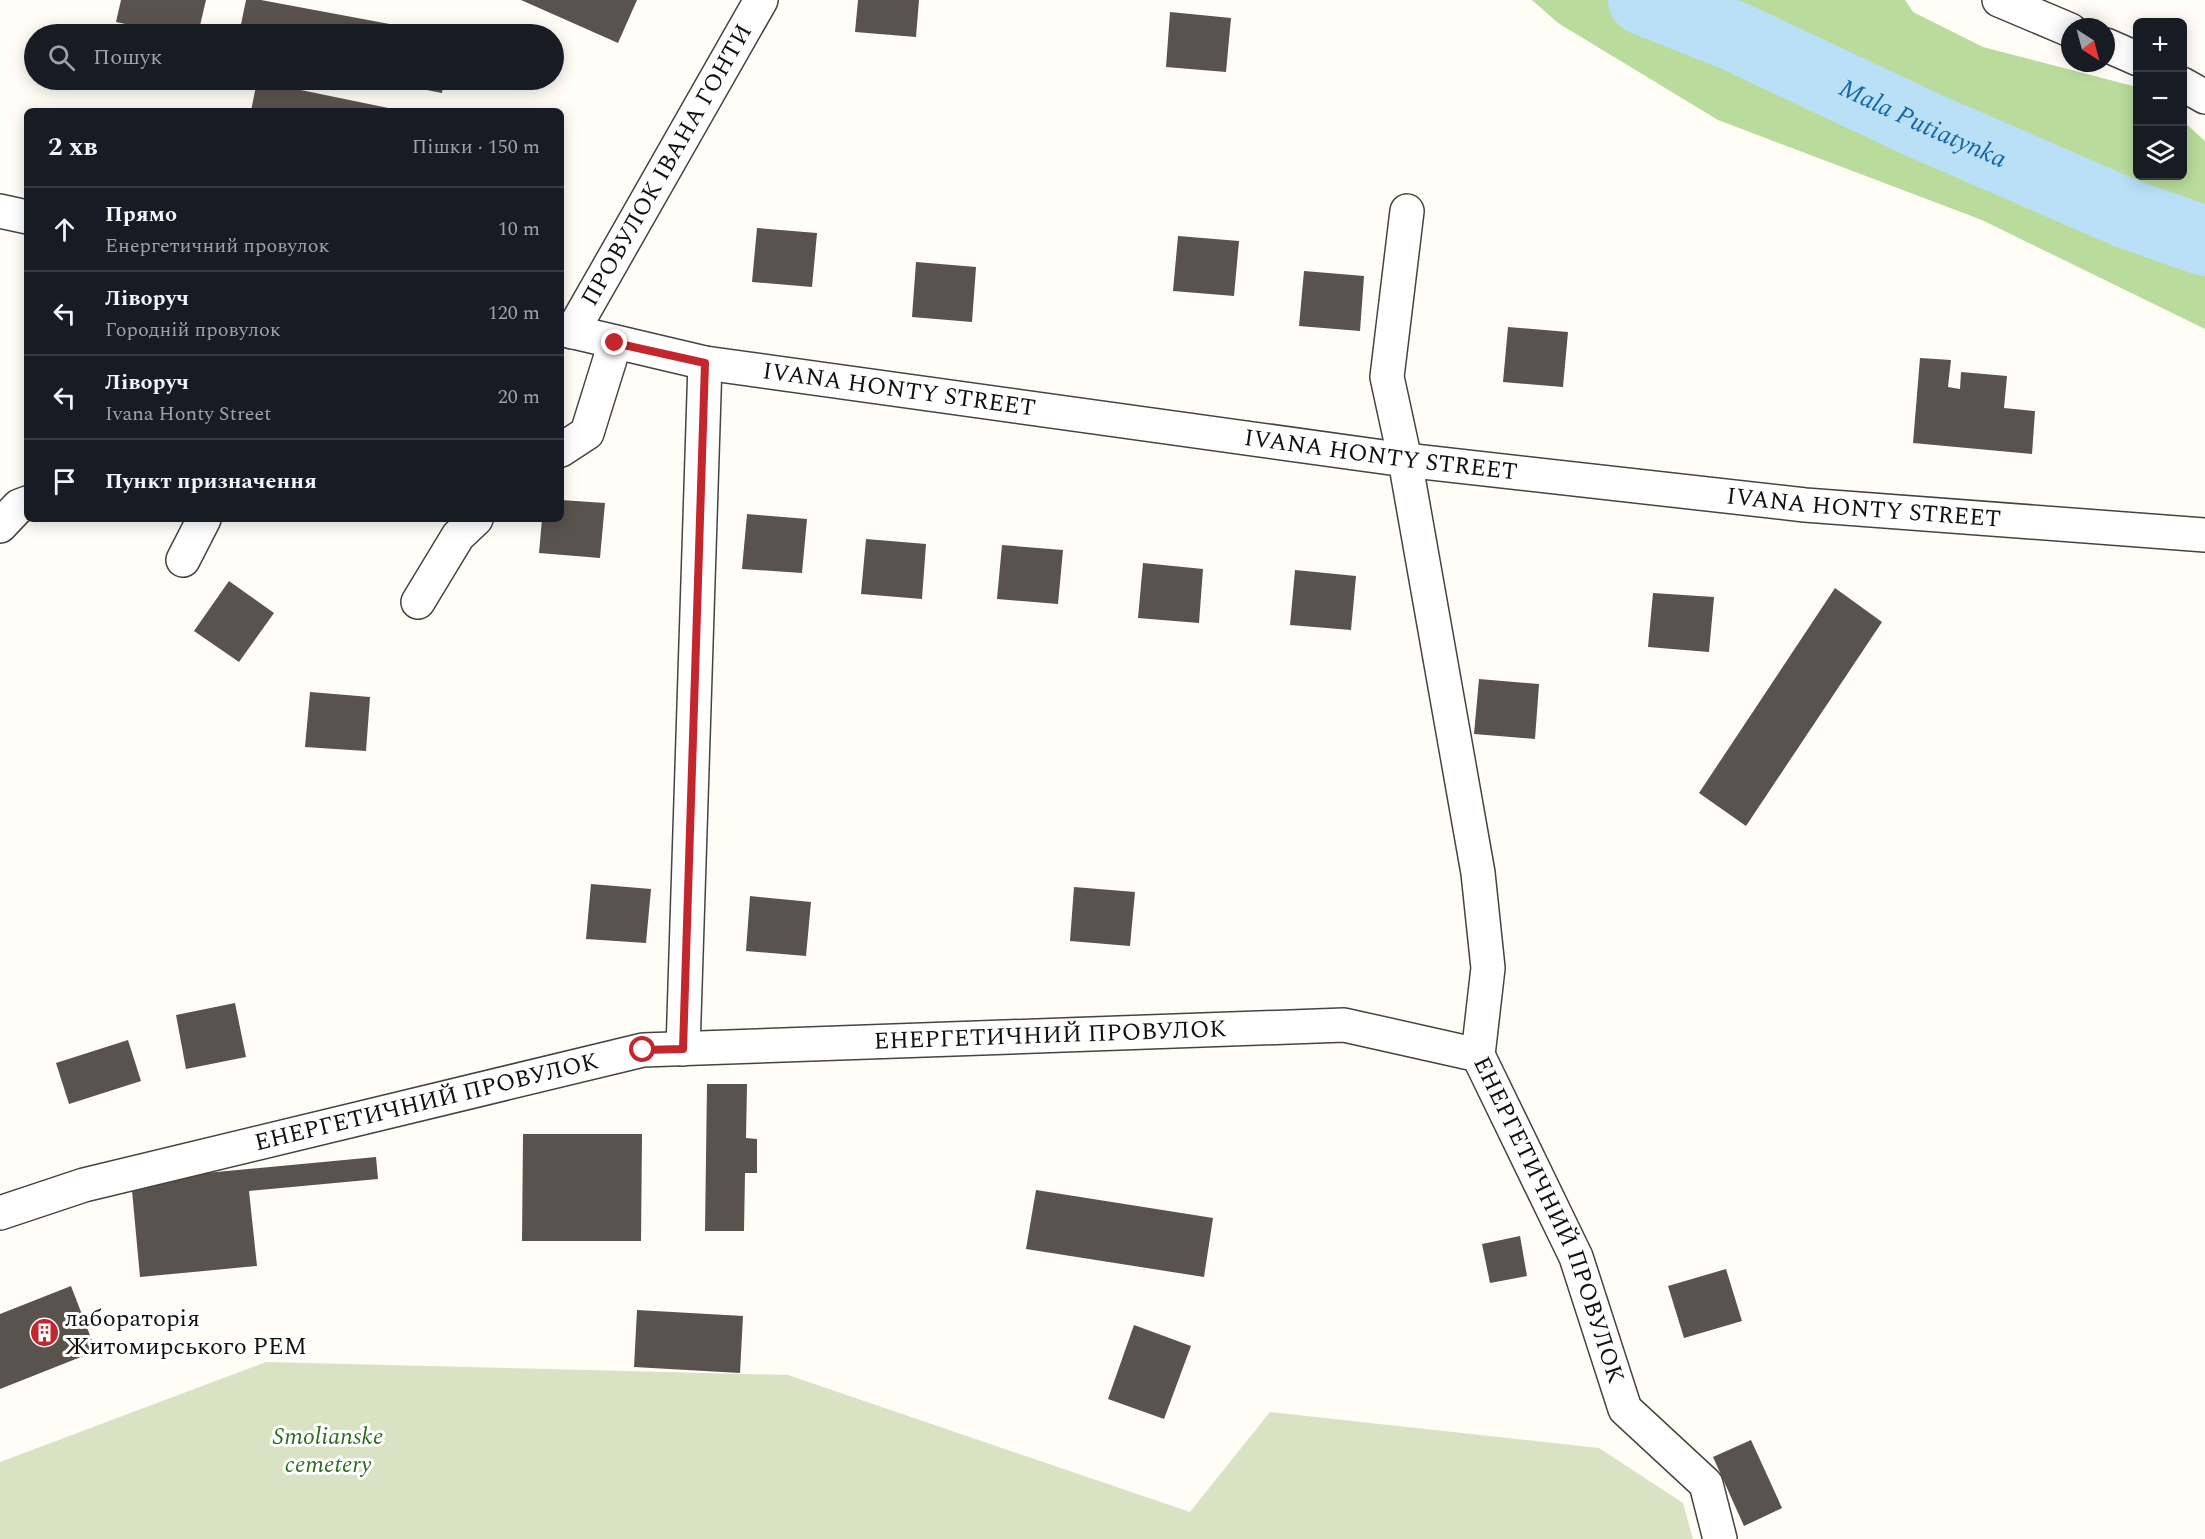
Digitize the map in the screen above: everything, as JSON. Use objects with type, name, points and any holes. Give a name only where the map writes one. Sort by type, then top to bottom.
[{"type":"street","name":"ПРОВУЛОК ІВАНА ГОНТИ","points":[[567,330],[761,0]]},
{"type":"street","points":[[1999,0],[2061,26]]},
{"type":"street","points":[[2115,49],[2133,57]]},
{"type":"street","points":[[2187,87],[2205,97]]},
{"type":"street","points":[[0,211],[24,216]]},
{"type":"street","points":[[1407,211],[1387,377],[1405,460],[1478,873],[1488,968],[1478,1055]]},
{"type":"street","name":"IVANA HONTY STREET","points":[[567,330],[705,363],[1405,460],[1805,505],[2205,535]]},
{"type":"street","points":[[564,448],[587,433],[615,343]]},
{"type":"street","points":[[683,1049],[705,363]]},
{"type":"street","points":[[0,495],[11,489],[24,489]]},
{"type":"street","points":[[0,526],[19,506],[24,504]]},
{"type":"street","points":[[183,560],[202,522]]},
{"type":"street","points":[[417,602],[458,536],[473,522]]},
{"type":"street","name":"ЕНЕРГЕТИЧНИЙ ПРОВУЛОК","points":[[0,1213],[84,1185],[643,1050],[1344,1025],[1478,1055],[1576,1257],[1625,1409],[1706,1484],[1720,1539]]},
{"type":"green space","points":[[1532,0],[1905,0],[1913,12],[1983,47],[2061,67],[2061,72],[2079,72],[2133,86],[2133,180],[2187,180],[2187,125],[2205,141],[2205,329],[1982,220],[1718,120],[1558,23]]},
{"type":"green space","name":"Smolianske cemetery","points":[[266,1362],[788,1375],[1190,1512],[1270,1412],[1599,1448],[1683,1503],[1693,1539],[0,1539],[0,1462]]},
{"type":"building","points":[[121,0],[206,0],[200,24],[116,22]]},
{"type":"building","points":[[246,0],[261,0],[389,24],[241,24]]},
{"type":"building","points":[[521,0],[637,0],[618,43]]},
{"type":"building","points":[[858,0],[919,0],[916,37],[855,32]]},
{"type":"building","points":[[1170,12],[1231,18],[1226,72],[1166,67]]},
{"type":"building","points":[[255,90],[301,90],[388,108],[252,108]]},
{"type":"building","points":[[427,90],[442,90],[442,93]]},
{"type":"building","points":[[757,228],[817,233],[812,287],[752,282]]},
{"type":"building","points":[[1178,236],[1239,241],[1234,296],[1173,291]]},
{"type":"building","points":[[916,262],[976,267],[972,322],[912,317]]},
{"type":"building","points":[[1304,271],[1364,276],[1360,331],[1299,326]]},
{"type":"building","points":[[1508,327],[1568,332],[1563,387],[1503,382]]},
{"type":"building","points":[[1920,358],[1951,360],[1948,387],[1960,389],[1961,372],[2007,376],[2004,408],[2035,411],[2032,454],[1913,443]]},
{"type":"building","points":[[564,500],[605,503],[600,558],[539,553],[542,522],[564,522]]},
{"type":"building","points":[[747,514],[807,519],[802,573],[742,569]]},
{"type":"building","points":[[866,539],[926,544],[922,599],[861,594]]},
{"type":"building","points":[[1002,545],[1063,550],[1058,604],[997,599]]},
{"type":"building","points":[[1143,563],[1203,569],[1199,623],[1138,618]]},
{"type":"building","points":[[1295,570],[1356,576],[1351,630],[1290,625]]},
{"type":"building","points":[[229,581],[274,613],[239,662],[194,631]]},
{"type":"building","points":[[1835,588],[1882,622],[1746,826],[1699,793]]},
{"type":"building","points":[[1653,593],[1714,597],[1709,652],[1648,647]]},
{"type":"building","points":[[1479,679],[1539,684],[1535,739],[1474,734]]},
{"type":"building","points":[[310,692],[370,697],[366,751],[305,747]]},
{"type":"building","points":[[591,884],[651,889],[646,943],[586,939]]},
{"type":"building","points":[[1074,887],[1135,892],[1130,946],[1070,941]]},
{"type":"building","points":[[750,896],[811,902],[806,956],[746,951]]},
{"type":"building","points":[[235,1003],[246,1057],[186,1069],[176,1015]]},
{"type":"building","points":[[128,1040],[141,1081],[69,1104],[56,1063]]},
{"type":"building","points":[[707,1084],[747,1084],[746,1138],[757,1139],[757,1173],[745,1173],[744,1231],[705,1231]]},
{"type":"building","points":[[523,1134],[642,1134],[641,1241],[522,1241]]},
{"type":"building","points":[[376,1157],[378,1179],[249,1191],[257,1266],[140,1277],[131,1180]]},
{"type":"building","points":[[1036,1190],[1213,1218],[1204,1277],[1026,1249]]},
{"type":"building","points":[[1520,1236],[1527,1276],[1490,1283],[1482,1244]]},
{"type":"building","points":[[1726,1269],[1742,1321],[1684,1338],[1668,1286]]},
{"type":"building","name":"лабораторія Житомирського РЕМ","points":[[71,1286],[96,1351],[0,1389],[0,1314]]},
{"type":"building","points":[[637,1310],[743,1316],[740,1373],[634,1367]]},
{"type":"building","points":[[1134,1325],[1191,1346],[1164,1419],[1108,1399]]},
{"type":"building","points":[[1751,1440],[1782,1508],[1744,1526],[1713,1457]]},
{"type":"waterway","name":"Mala Putiatynka","points":[[1643,0],[1736,37],[1923,125],[2128,214],[2205,241]]},
{"type":"place","name":"лабораторія Житомирського РЕМ","points":[[44,1333]]},
{"type":"route","points":[[615,343],[705,363],[683,1049],[643,1050]]}]
